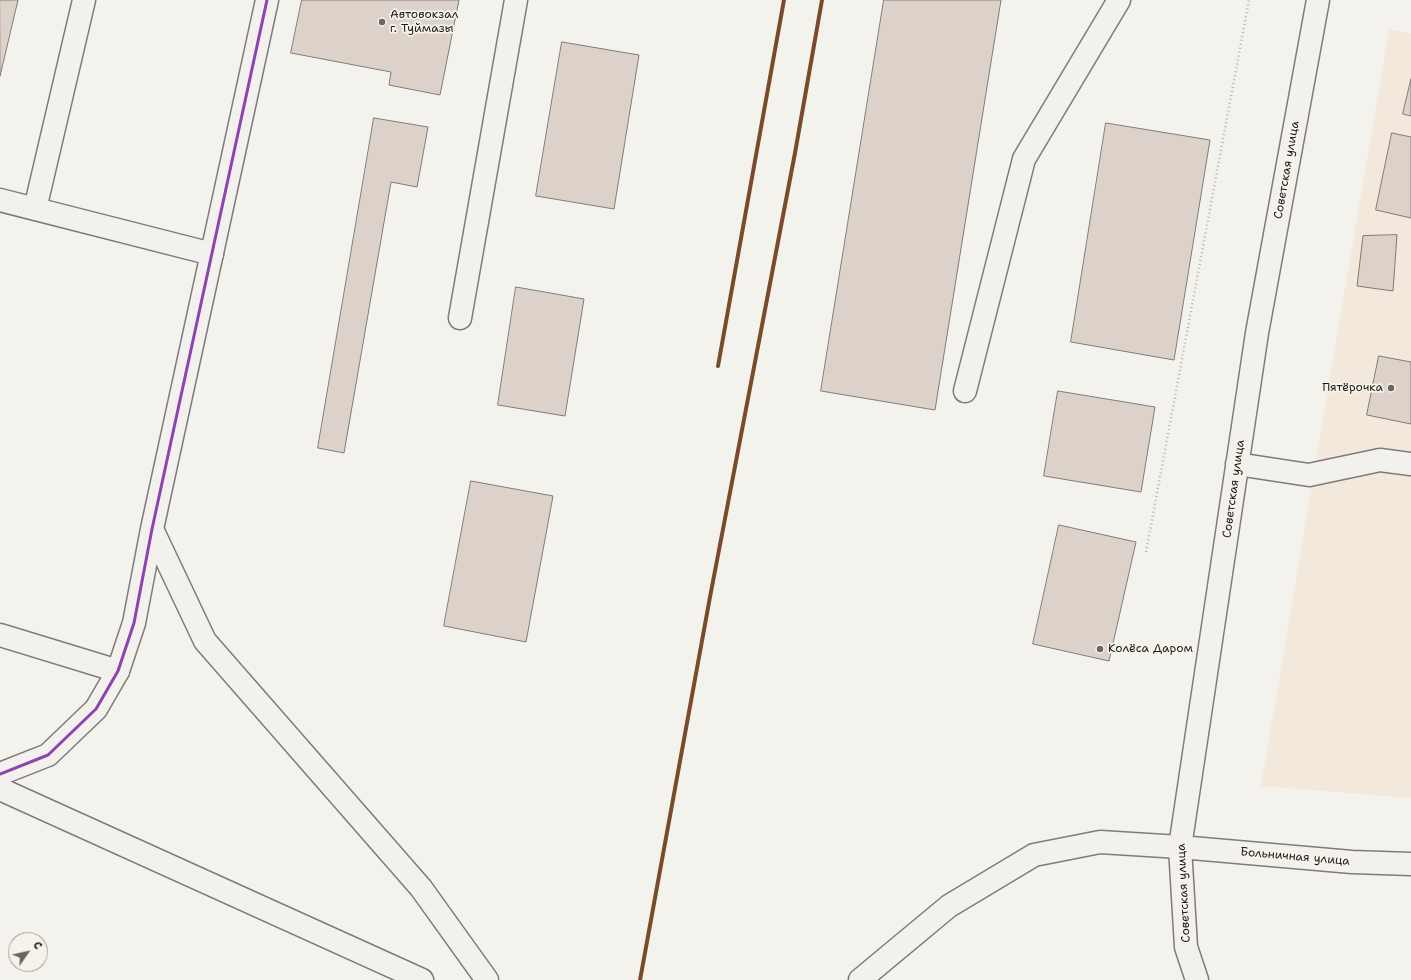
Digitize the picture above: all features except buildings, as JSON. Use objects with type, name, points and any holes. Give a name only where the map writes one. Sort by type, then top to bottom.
[{"type":"main road","points":[[34,209],[84,0]]},
{"type":"main road","points":[[0,774],[48,755],[96,709],[118,671],[134,623],[152,529],[267,0]]},
{"type":"main road","points":[[460,318],[516,0]]},
{"type":"main road","points":[[965,391],[1024,158],[1119,0]]},
{"type":"main road","name":"Советская улица","points":[[1197,980],[1186,947],[1180,847],[1257,333],[1318,0]]},
{"type":"main road","points":[[0,200],[212,254]]},
{"type":"main road","points":[[1237,464],[1309,474],[1380,460],[1411,464]]},
{"type":"main road","points":[[152,529],[205,641],[421,888],[487,980]]},
{"type":"main road","points":[[0,635],[118,671]]},
{"type":"main road","points":[[0,789],[422,980]]},
{"type":"main road","name":"Больничная улица","points":[[860,980],[948,906],[1034,855],[1100,842],[1180,847],[1352,862],[1411,864]]},
{"type":"path","points":[[1146,552],[1249,0]]},
{"type":"shaded area","points":[[1389,29],[1411,34],[1411,798],[1261,786]]},
{"type":"transit line","points":[[0,774],[48,755],[96,709],[118,671],[134,623],[152,529],[267,0]]},
{"type":"transit line","points":[[718,366],[784,0]]},
{"type":"transit line","points":[[640,980],[710,597],[795,153],[822,0]]},
{"type":"place","name":"Автовокзал г. Туймазы","points":[[382,22]]},
{"type":"place","name":"Пятёрочка","points":[[1391,388]]},
{"type":"place","name":"Колёса Даром","points":[[1100,649]]}]
